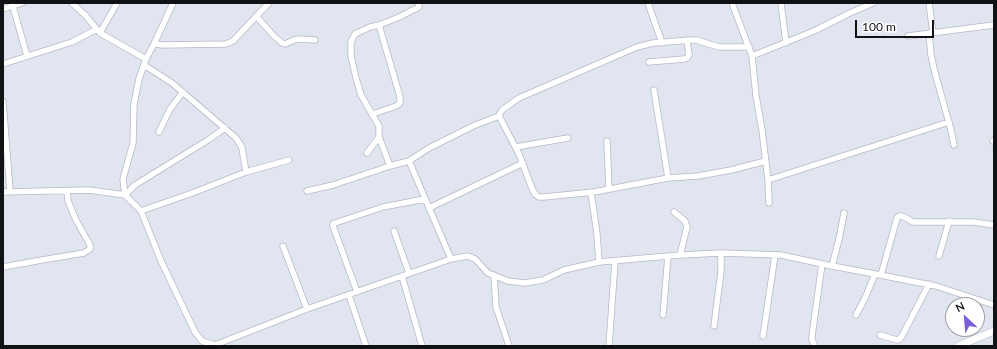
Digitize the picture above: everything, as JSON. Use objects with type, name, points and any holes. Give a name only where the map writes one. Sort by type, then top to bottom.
[{"type":"street","points":[[3,9],[22,3]]},
{"type":"street","points":[[72,3],[99,31],[145,62],[172,83],[236,138],[240,144],[246,172]]},
{"type":"street","points":[[3,64],[72,42],[99,31],[117,3]]},
{"type":"street","points":[[125,195],[123,179],[133,143],[134,104],[139,79],[145,62],[173,3]]},
{"type":"street","points":[[154,44],[163,46],[226,44],[232,41],[269,3]]},
{"type":"street","points":[[390,166],[379,137],[379,126],[361,95],[351,56],[351,42],[354,34],[397,18],[419,7],[418,3]]},
{"type":"street","points":[[648,3],[662,43]]},
{"type":"street","points":[[732,3],[752,56],[756,96],[766,161],[769,203]]},
{"type":"street","points":[[780,3],[786,43]]},
{"type":"street","points":[[752,56],[814,31],[873,3]]},
{"type":"street","points":[[929,3],[931,55],[954,145]]},
{"type":"street","points":[[12,5],[27,56]]},
{"type":"street","points":[[256,16],[282,43],[285,44],[299,39],[315,40]]},
{"type":"street","points":[[372,114],[396,106],[400,102],[400,97],[379,25]]},
{"type":"street","points":[[908,36],[994,25]]},
{"type":"street","points":[[649,62],[687,58],[689,55],[686,40]]},
{"type":"street","points":[[307,191],[333,185],[408,161],[473,126],[499,116],[502,110],[519,98],[637,47],[696,40],[722,47],[749,47]]},
{"type":"street","points":[[654,90],[668,178]]},
{"type":"street","points":[[159,132],[170,109],[183,92]]},
{"type":"street","points":[[3,101],[10,192]]},
{"type":"street","points":[[499,116],[516,147],[534,191],[539,197],[592,192],[668,178],[705,175],[766,161]]},
{"type":"street","points":[[768,180],[949,122]]},
{"type":"street","points":[[125,195],[135,185],[225,128]]},
{"type":"street","points":[[367,153],[379,137]]},
{"type":"street","points":[[516,147],[568,138]]},
{"type":"street","points":[[607,141],[609,189]]},
{"type":"street","points":[[141,211],[246,172],[289,160]]},
{"type":"street","points":[[408,161],[451,259]]},
{"type":"street","points":[[429,208],[523,163]]},
{"type":"street","points":[[3,192],[89,190],[125,195],[141,211],[161,262],[192,326],[202,341],[208,344],[215,344],[307,309],[409,273],[451,259],[468,256],[475,259],[488,273],[494,276],[508,281],[525,283],[543,280],[564,270],[598,262],[721,253],[782,255],[929,284],[994,305]]},
{"type":"street","points":[[3,267],[84,253],[90,249],[90,245],[76,220],[68,201],[67,191]]},
{"type":"street","points":[[592,192],[597,234],[598,262]]},
{"type":"street","points":[[357,292],[333,224],[383,207],[425,199]]},
{"type":"street","points":[[674,212],[685,221],[687,227],[680,255]]},
{"type":"street","points":[[832,266],[844,213]]},
{"type":"street","points":[[856,315],[878,274],[899,216],[913,222],[973,222],[994,225]]},
{"type":"street","points":[[939,256],[949,222]]},
{"type":"street","points":[[394,231],[409,273]]},
{"type":"street","points":[[283,246],[307,309]]},
{"type":"street","points":[[714,326],[721,272],[721,253]]},
{"type":"street","points":[[763,336],[775,255]]},
{"type":"street","points":[[663,315],[668,256]]},
{"type":"street","points":[[609,346],[615,261]]},
{"type":"street","points":[[815,346],[812,336],[822,264]]},
{"type":"street","points":[[402,276],[422,346]]},
{"type":"street","points":[[494,276],[496,307],[509,346]]},
{"type":"street","points":[[880,336],[899,340],[929,284]]},
{"type":"street","points":[[349,295],[366,346]]},
{"type":"street","points":[[958,346],[994,331]]}]
